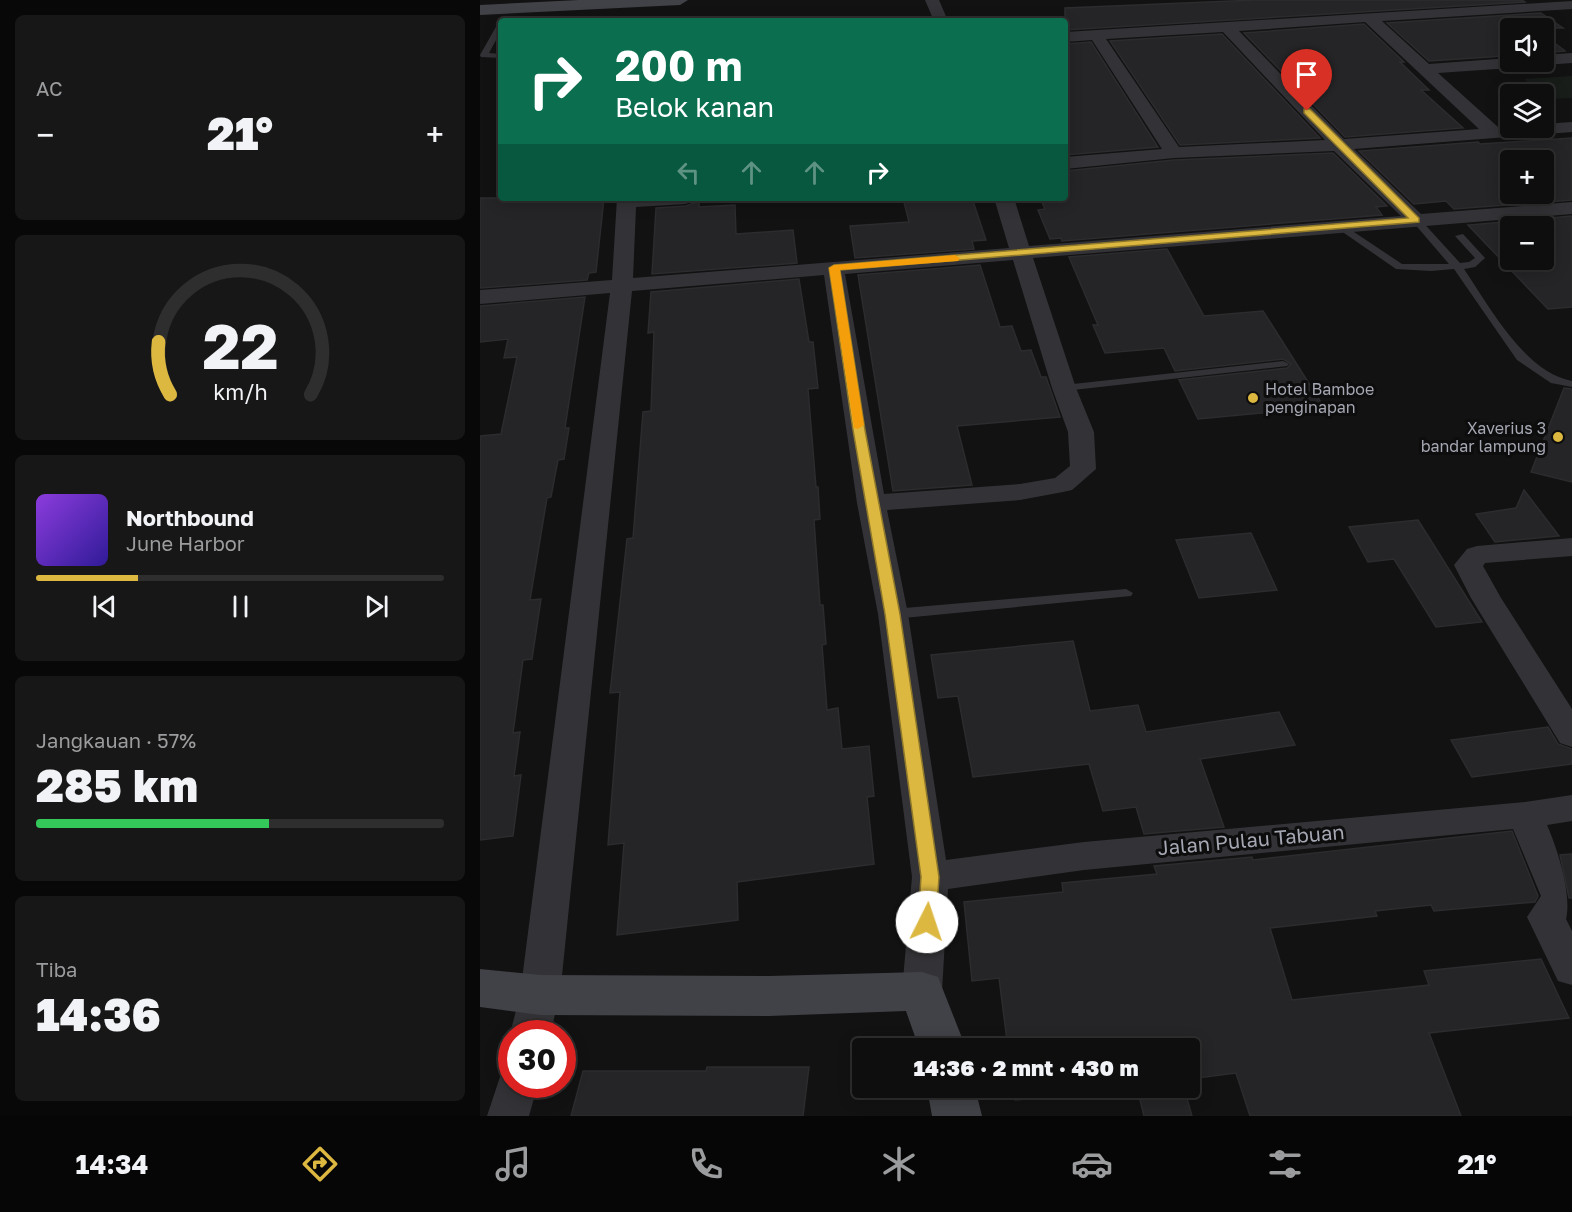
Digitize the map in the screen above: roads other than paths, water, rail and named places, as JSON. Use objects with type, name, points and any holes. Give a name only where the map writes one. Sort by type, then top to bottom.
[{"type":"street","points":[[480,2],[512,0]]},
{"type":"street","points":[[480,10],[539,15],[680,0]]},
{"type":"street","points":[[932,0],[939,18]]},
{"type":"street","points":[[1068,37],[1572,5]]},
{"type":"street","points":[[1368,17],[1493,132]]},
{"type":"street","points":[[1227,27],[1340,145],[1416,220]]},
{"type":"street","points":[[1096,34],[1174,153]]},
{"type":"street","points":[[1554,59],[1572,58]]},
{"type":"street","points":[[1427,69],[1500,64]]},
{"type":"street","points":[[1068,163],[1174,153],[1340,145],[1572,127]]},
{"type":"street","points":[[535,1014],[622,284],[627,201]]},
{"type":"street","points":[[871,503],[1020,492],[1063,484],[1083,469],[1081,432],[1064,388],[1005,201]]},
{"type":"street","points":[[480,297],[1572,208]]},
{"type":"street","points":[[834,268],[871,503],[892,614],[930,877],[922,991],[938,1038]]},
{"type":"street","points":[[1572,547],[1478,555],[1468,565],[1486,598],[1572,735]]},
{"type":"street","name":"Jalan Pulau Tabuan","points":[[930,877],[1084,856],[1525,815],[1572,808]]},
{"type":"street","points":[[1525,815],[1561,899],[1546,917],[1572,969]]},
{"type":"street","points":[[480,988],[535,1014],[769,996],[922,991]]},
{"type":"street","points":[[508,1116],[513,1098]]},
{"type":"street","points":[[953,1098],[957,1116]]},
{"type":"lane","points":[[524,18],[539,15]]},
{"type":"lane","points":[[498,30],[484,55],[498,56]]},
{"type":"lane","points":[[1416,220],[1457,266],[1521,358],[1555,381],[1572,384]]},
{"type":"lane","points":[[1339,226],[1400,267],[1421,269],[1471,265],[1480,258],[1460,236]]},
{"type":"lane","points":[[1064,388],[1283,364]]},
{"type":"lane","points":[[892,614],[1126,593]]},
{"type":"place","name":"Hotel Bamboe penginapan","points":[[1253,398]]},
{"type":"place","name":"Xaverius 3 bandar lampung","points":[[1558,437]]}]
